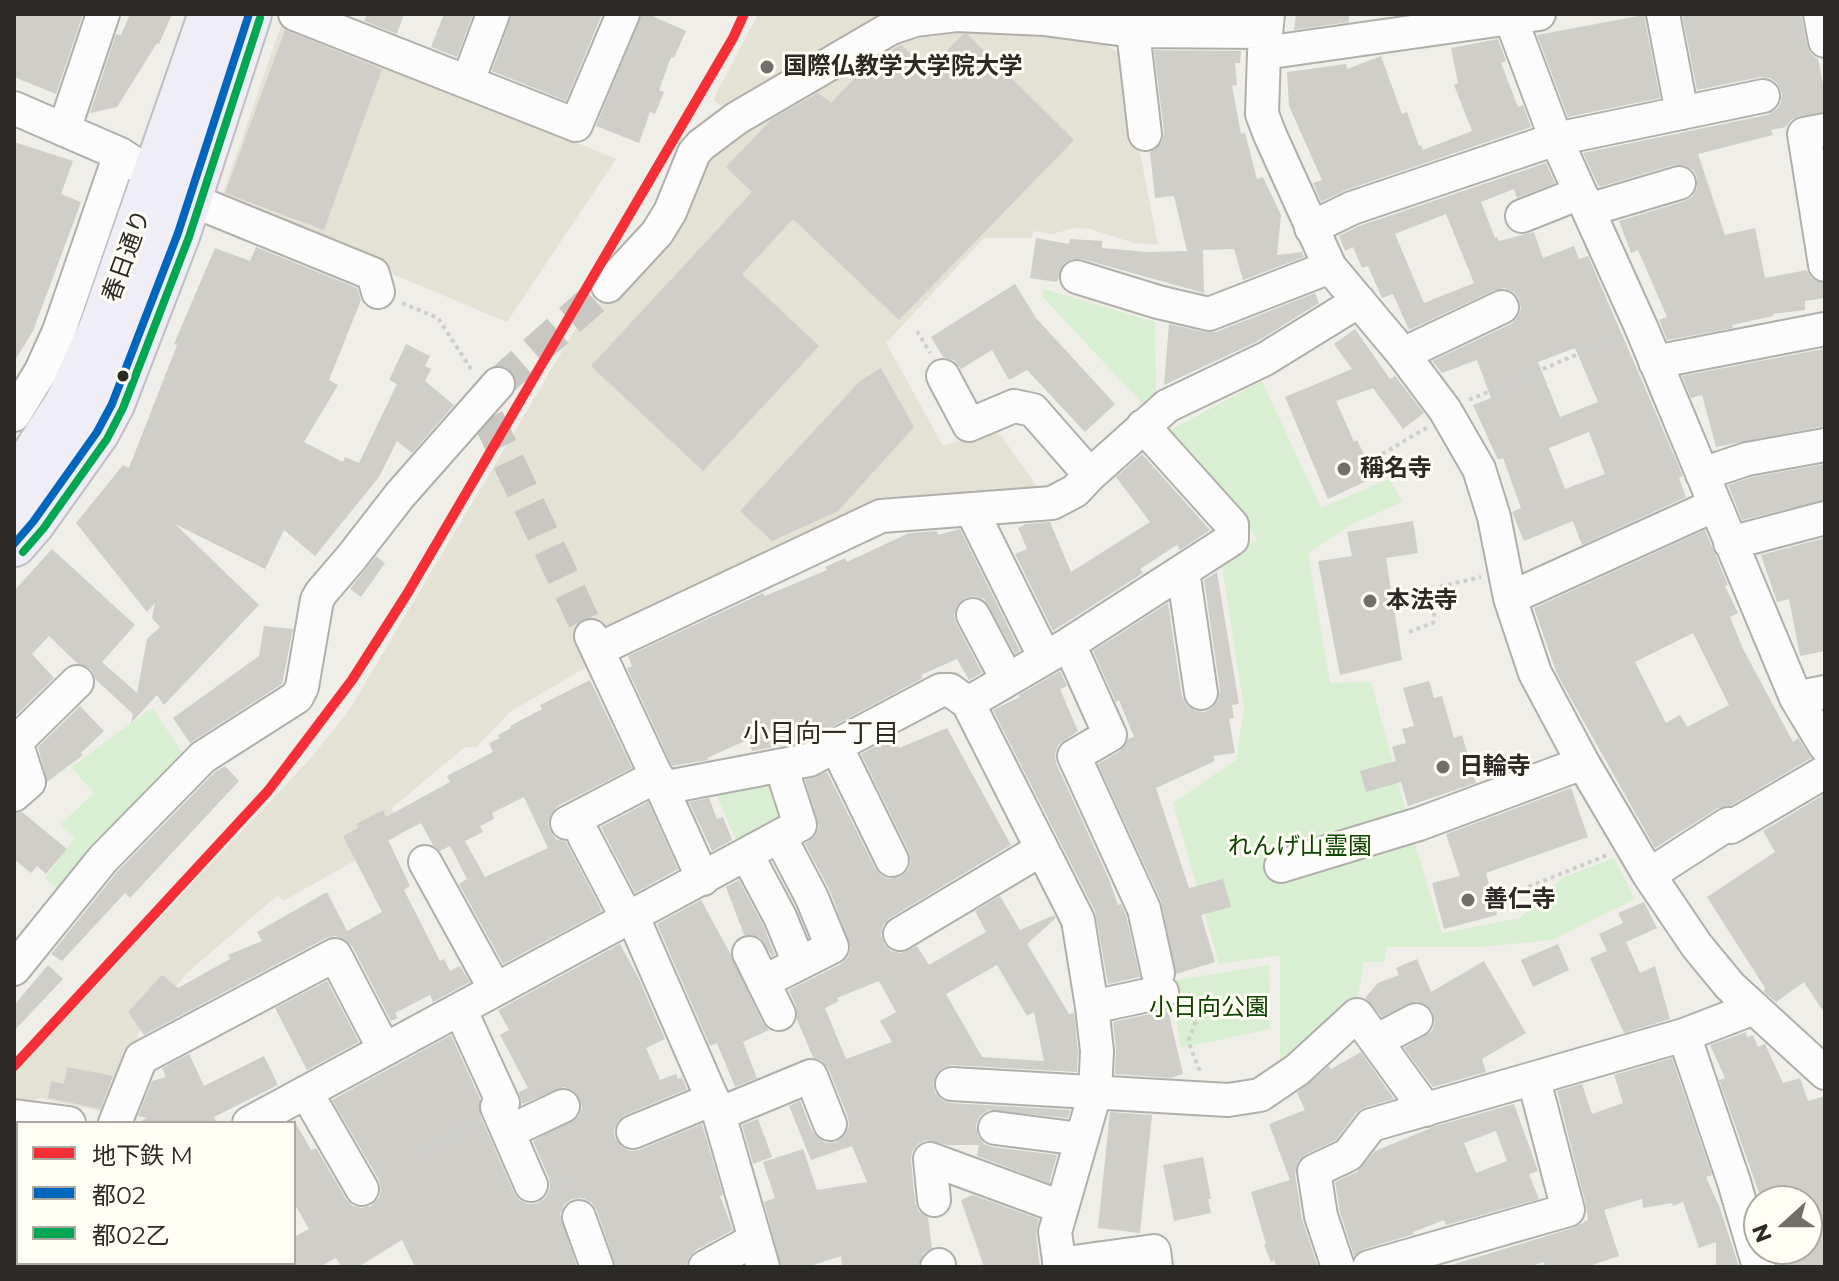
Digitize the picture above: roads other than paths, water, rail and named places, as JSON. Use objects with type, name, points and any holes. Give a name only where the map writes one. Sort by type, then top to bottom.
[{"type":"highway","name":"春日通り","points":[[14,544],[97,432],[112,404],[172,188],[211,14]]},
{"type":"highway","name":"春日通り","points":[[15,483],[67,404],[84,370],[172,188],[249,14]]},
{"type":"street","points":[[64,130],[103,14]]},
{"type":"street","points":[[295,14],[576,125],[623,14]]},
{"type":"street","points":[[468,81],[493,14]]},
{"type":"street","points":[[1663,14],[1682,113]]},
{"type":"street","points":[[1820,14],[1825,41]]},
{"type":"street","points":[[608,286],[657,233],[670,212],[694,153],[701,145],[737,118],[891,28],[915,20],[957,15],[1044,19],[1133,31],[1266,33],[1519,16],[1556,139],[1641,327],[1730,543],[1810,695],[1825,746]]},
{"type":"street","points":[[1133,31],[1145,134]]},
{"type":"street","points":[[1266,33],[1262,114],[1311,228],[1330,267],[1403,354],[1439,417],[1479,469],[1494,517],[1500,586],[1535,673],[1583,763],[1649,875],[1697,946],[1730,986],[1825,1073]]},
{"type":"street","points":[[1311,228],[1352,208],[1556,139],[1763,96]]},
{"type":"street","points":[[14,108],[120,154],[172,188],[373,274],[378,292]]},
{"type":"street","points":[[1825,130],[1804,134],[1825,265]]},
{"type":"street","points":[[14,415],[41,371],[59,331],[120,154]]},
{"type":"street","points":[[1522,216],[1679,183]]},
{"type":"street","points":[[1077,277],[1209,314],[1330,267]]},
{"type":"street","points":[[703,879],[595,643],[881,516],[1052,503],[1075,491],[1167,406],[1265,359],[1359,301]]},
{"type":"street","points":[[1403,354],[1502,307]]},
{"type":"street","points":[[1655,362],[1825,329]]},
{"type":"street","points":[[943,376],[969,425],[1014,406],[1033,410],[1090,475]]},
{"type":"street","points":[[15,965],[103,859],[203,757],[297,697],[302,687],[317,600],[321,593],[400,495],[490,401]]},
{"type":"street","points":[[968,703],[1057,651],[1232,539],[1232,525],[1143,426]]},
{"type":"street","points":[[1702,474],[1747,459],[1825,445]]},
{"type":"street","points":[[1500,586],[1715,505]]},
{"type":"street","points":[[971,509],[1110,735],[1074,756],[1144,909],[1160,983],[1092,1007]]},
{"type":"street","points":[[1730,543],[1825,518]]},
{"type":"street","points":[[1183,571],[1201,693]]},
{"type":"street","points":[[973,615],[1007,679]]},
{"type":"street","points":[[14,795],[29,782],[16,742],[77,682]]},
{"type":"street","points":[[705,1267],[759,1253],[716,1106],[630,917],[576,830],[659,782],[809,760],[941,690],[950,690],[968,703],[1078,920],[1097,1051],[1095,1093],[1055,1232],[1059,1265],[1154,1251],[1156,1267]]},
{"type":"street","points":[[836,746],[892,860]]},
{"type":"street","points":[[1281,866],[1419,824],[1583,763]]},
{"type":"street","points":[[253,1121],[800,825],[781,766]]},
{"type":"street","points":[[1649,875],[1728,824],[1731,827],[1825,772]]},
{"type":"street","points":[[763,982],[832,947],[812,898],[780,837]]},
{"type":"street","points":[[900,934],[1042,849]]},
{"type":"street","points":[[747,855],[780,917],[799,963]]},
{"type":"street","points":[[425,862],[495,989]]},
{"type":"street","points":[[749,953],[779,1014]]},
{"type":"street","points":[[116,1121],[141,1058],[335,955],[384,1049]]},
{"type":"street","points":[[1338,1267],[1321,1216],[1314,1171],[1348,1155],[1371,1125],[1684,1035],[1754,1008]]},
{"type":"street","points":[[460,1009],[503,1103],[503,1120],[531,1185]]},
{"type":"street","points":[[952,1084],[1228,1100],[1260,1095],[1297,1070],[1357,1015],[1426,1110]]},
{"type":"street","points":[[1376,1041],[1416,1020]]},
{"type":"street","points":[[1684,1035],[1759,1267]]},
{"type":"street","points":[[633,1132],[811,1076],[830,1124]]},
{"type":"street","points":[[1369,1267],[1568,1210],[1534,1080]]},
{"type":"street","points":[[306,1092],[362,1189]]},
{"type":"street","points":[[503,1120],[563,1106]]},
{"type":"street","points":[[14,1116],[53,1121]]},
{"type":"street","points":[[995,1128],[1081,1139]]},
{"type":"street","points":[[934,1200],[930,1159],[1061,1207]]},
{"type":"street","points":[[579,1217],[597,1267]]},
{"type":"tunnel","points":[[498,384],[608,286]]},
{"type":"tunnel","points":[[488,418],[591,636]]},
{"type":"metro line","name":"M","points":[[14,1066],[268,791],[352,680],[407,594],[733,38],[744,14]]},
{"type":"place","name":"国際仏教学大学院大学","points":[[767,67]]},
{"type":"place","name":"稱名寺","points":[[1344,469]]},
{"type":"place","name":"本法寺","points":[[1370,601]]},
{"type":"place","name":"日輪寺","points":[[1443,767]]},
{"type":"place","name":"善仁寺","points":[[1468,900]]},
{"type":"district","name":"小日向一丁目","points":[[821,734]]},
{"type":"park label","name":"れんげ山霊園","points":[[1300,847]]},
{"type":"park label","name":"小日向公園","points":[[1209,1008]]}]
